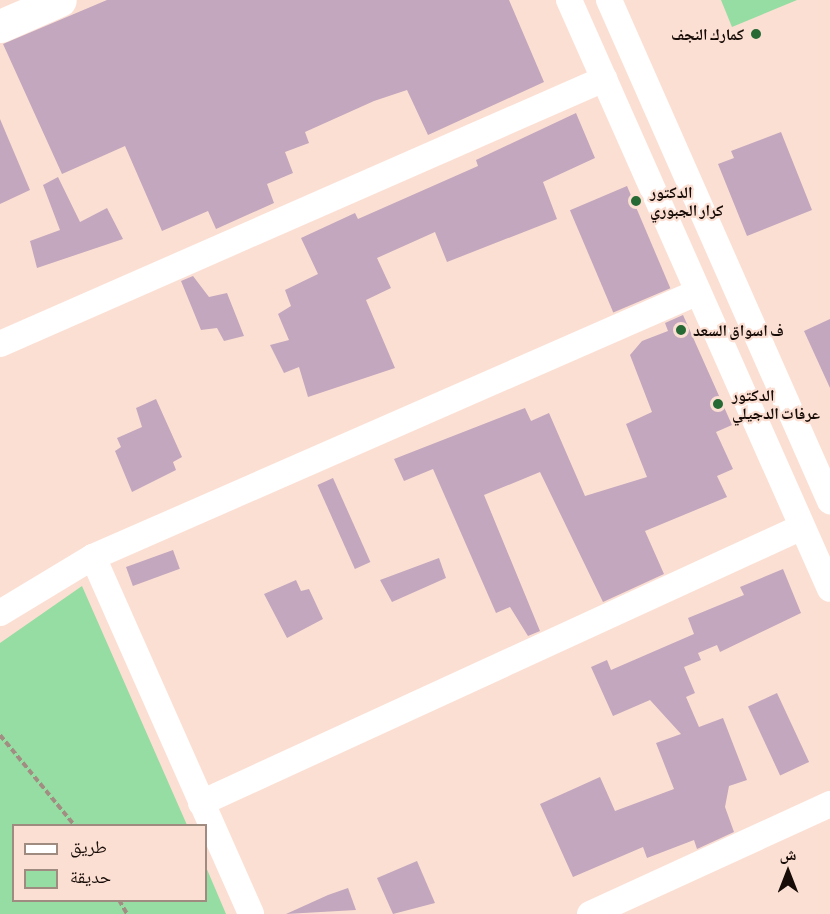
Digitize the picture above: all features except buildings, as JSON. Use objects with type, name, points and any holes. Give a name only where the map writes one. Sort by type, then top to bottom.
[{"type":"main road","points":[[0,26],[60,0]]},
{"type":"street","points":[[569,0],[830,588]]},
{"type":"street","points":[[609,0],[830,501]]},
{"type":"street","points":[[0,344],[604,79]]},
{"type":"street","points":[[0,613],[93,557],[698,292]]},
{"type":"street","points":[[766,448],[799,432]]},
{"type":"street","points":[[201,803],[802,527]]},
{"type":"street","points":[[93,557],[251,914]]},
{"type":"street","points":[[590,914],[830,804]]},
{"type":"path","points":[[0,735],[74,824]]},
{"type":"green space","points":[[721,0],[797,0],[732,27]]},
{"type":"green space","points":[[82,586],[187,824],[12,824],[12,902],[207,902],[207,869],[226,914],[0,914],[0,643]]},
{"type":"place","name":"كمارك النجف","points":[[756,34]]},
{"type":"place","name":"الدكتور كرار الجبوري","points":[[636,201]]},
{"type":"place","name":"ف اسواق السعد","points":[[681,330]]},
{"type":"place","name":"الدكتور عرفات الدجيلي","points":[[718,404]]}]
